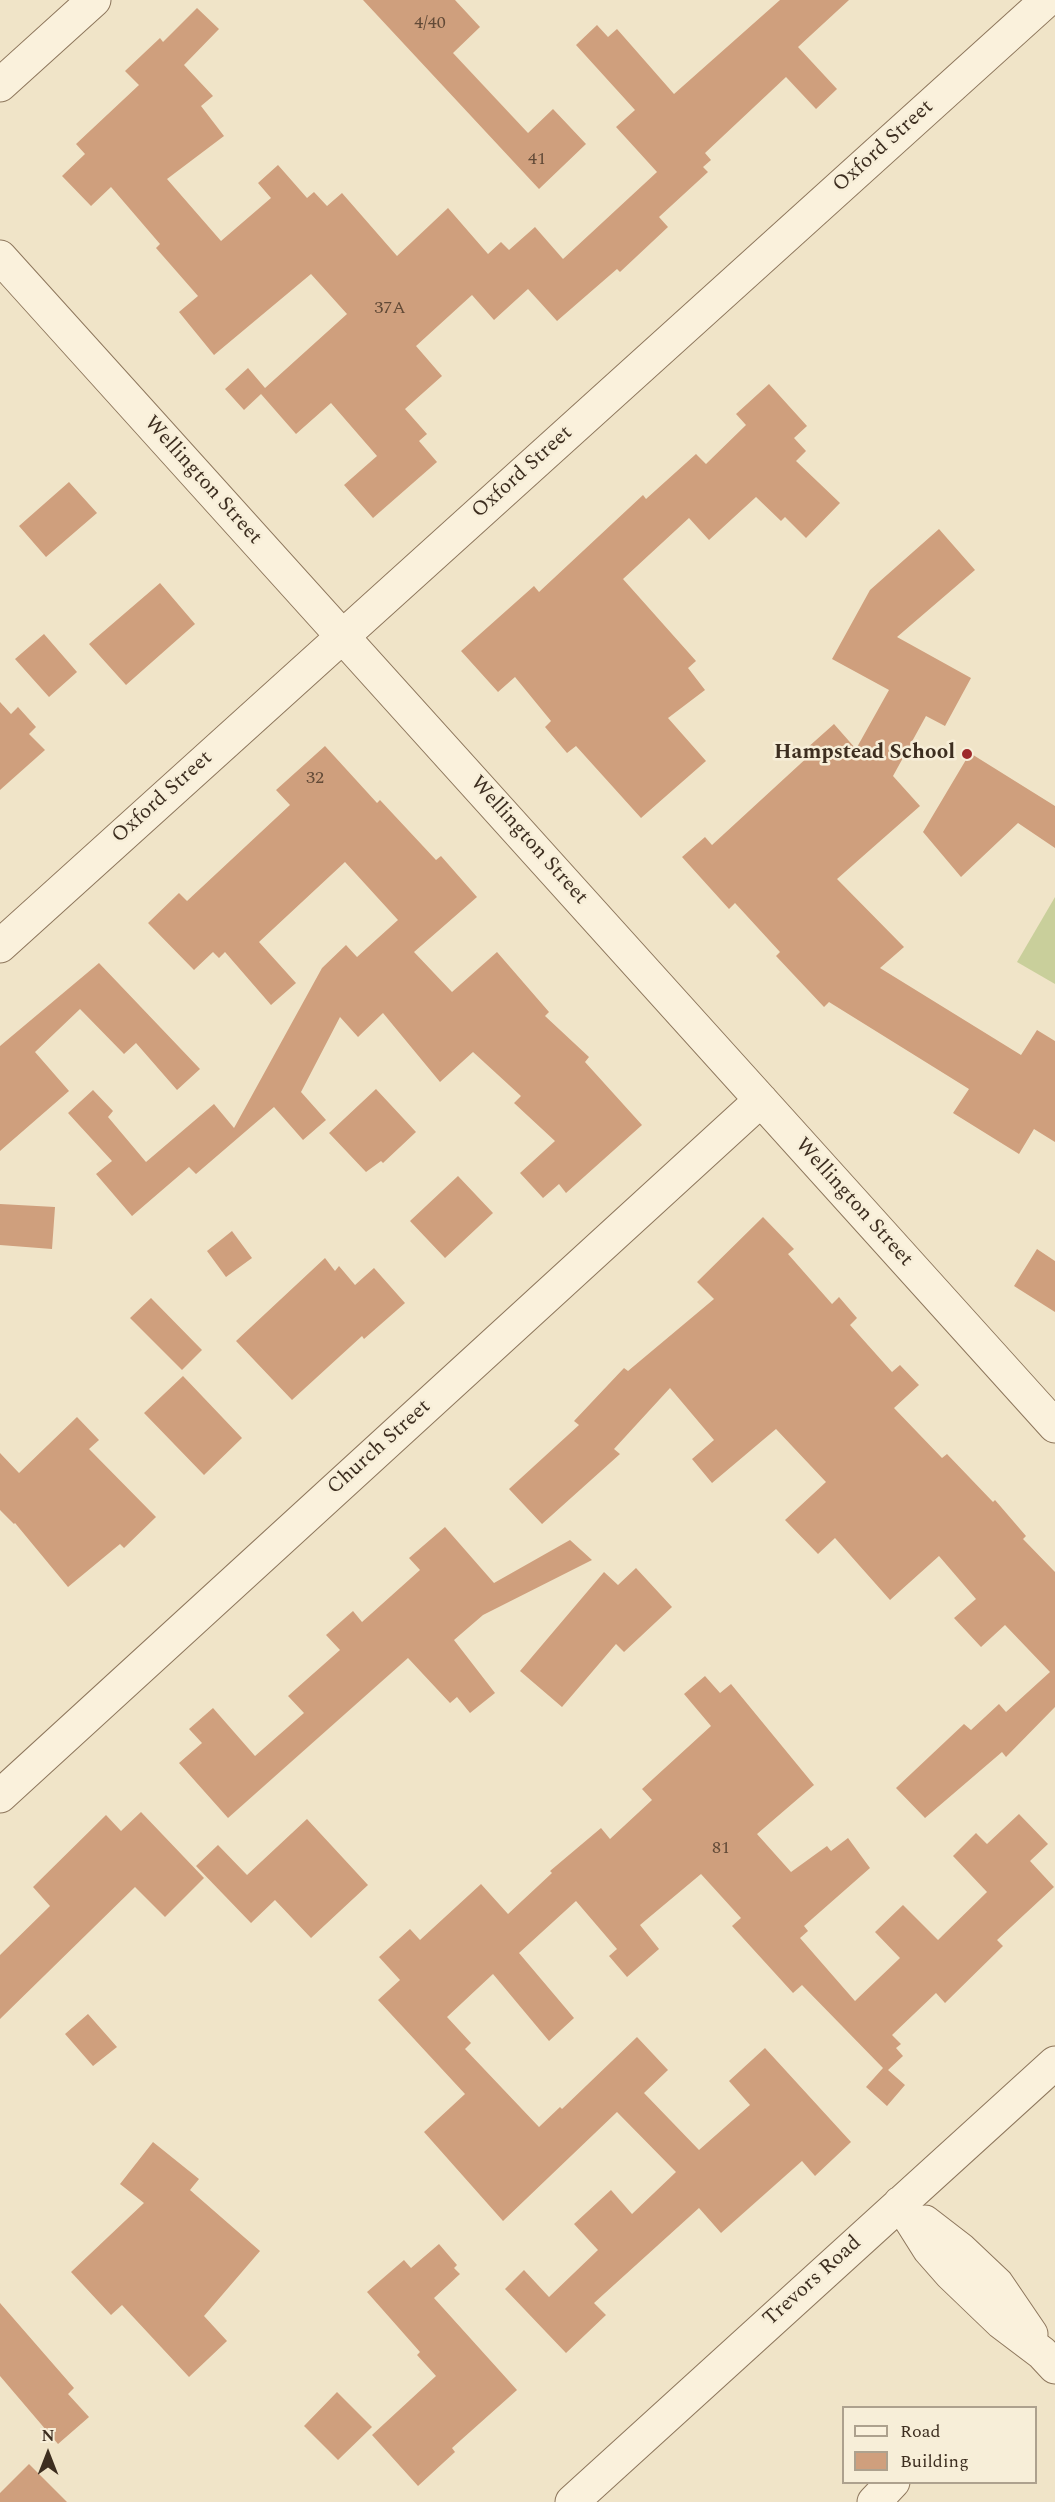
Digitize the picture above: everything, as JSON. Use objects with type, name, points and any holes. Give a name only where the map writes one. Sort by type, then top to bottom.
[{"type":"street","points":[[0,85],[94,0]]},
{"type":"street","name":"Oxford Street","points":[[0,946],[1047,0]]},
{"type":"street","name":"Wellington Street","points":[[0,257],[1055,1426]]},
{"type":"street","name":"Church Street","points":[[0,1796],[761,1100]]},
{"type":"street","name":"Trevors Road","points":[[572,2502],[1055,2063]]},
{"type":"street","points":[[900,2203],[960,2249],[997,2284],[1051,2354]]},
{"type":"green space","points":[[1055,897],[1055,984],[1017,962]]},
{"type":"building","points":[[363,0],[455,0],[480,27],[453,53],[528,133],[553,109],[586,144],[539,189]]},
{"type":"building","points":[[780,0],[849,0],[798,47],[837,89],[816,109],[786,77],[705,153],[711,160],[703,167],[708,172],[659,217],[668,227],[620,272],[617,269],[557,321],[528,289],[494,320],[472,295],[416,346],[442,376],[405,409],[427,434],[419,441],[437,462],[373,518],[344,485],[377,456],[331,403],[296,434],[261,394],[244,410],[225,389],[248,368],[265,388],[347,314],[311,274],[214,355],[179,312],[198,296],[156,248],[160,244],[111,187],[91,206],[62,176],[85,154],[76,144],[139,85],[125,71],[160,38],[163,42],[197,8],[219,29],[184,65],[213,96],[201,106],[224,136],[167,179],[221,241],[271,198],[258,183],[278,165],[307,198],[314,192],[327,206],[342,193],[397,256],[448,208],[488,254],[501,242],[509,250],[535,227],[563,259],[657,172],[616,127],[635,110],[576,45],[597,25],[608,37],[617,29],[674,94]]},
{"type":"building","points":[[769,384],[807,426],[794,438],[806,451],[796,461],[840,503],[806,538],[785,517],[781,521],[756,497],[709,540],[689,518],[623,579],[696,661],[688,668],[705,690],[668,718],[706,761],[641,818],[576,746],[567,753],[545,727],[551,721],[515,677],[498,692],[461,651],[534,586],[539,592],[643,495],[646,499],[696,454],[706,464],[746,425],[736,414]]},
{"type":"building","points":[[69,482],[97,513],[46,557],[19,526]]},
{"type":"building","points":[[939,529],[975,570],[897,637],[971,678],[945,726],[926,716],[893,776],[920,806],[837,879],[904,947],[880,968],[1021,1055],[1037,1030],[1055,1041],[1055,1142],[1034,1129],[1019,1154],[953,1113],[969,1089],[829,1002],[824,1007],[776,956],[780,952],[735,903],[729,909],[682,857],[705,837],[712,845],[811,754],[806,749],[834,724],[856,749],[889,690],[832,659],[870,590]]},
{"type":"building","points":[[160,583],[195,624],[126,685],[89,644]]},
{"type":"building","points":[[44,634],[77,672],[49,697],[15,659]]},
{"type":"building","points":[[0,702],[11,714],[18,707],[36,727],[29,734],[45,750],[0,790]]},
{"type":"building","points":[[325,746],[377,803],[380,800],[436,860],[441,856],[477,897],[414,952],[452,992],[497,952],[549,1012],[545,1016],[589,1057],[585,1062],[642,1125],[566,1193],[559,1184],[543,1198],[520,1173],[555,1141],[514,1103],[521,1096],[473,1052],[440,1082],[383,1013],[358,1037],[340,1017],[301,1092],[326,1120],[303,1140],[274,1107],[196,1174],[189,1167],[132,1216],[96,1174],[112,1161],[68,1113],[93,1090],[113,1111],[108,1117],[146,1162],[214,1104],[234,1128],[322,968],[346,945],[357,957],[398,920],[345,862],[259,942],[296,983],[271,1005],[225,952],[219,958],[213,952],[194,970],[148,923],[179,893],[187,901],[290,805],[276,790]]},
{"type":"building","points":[[970,753],[1055,806],[1055,848],[1018,823],[961,877],[923,832]]},
{"type":"building","points":[[99,963],[200,1069],[177,1090],[136,1043],[124,1054],[80,1009],[35,1052],[69,1091],[0,1151],[0,1046]]},
{"type":"building","points":[[376,1089],[416,1132],[383,1163],[381,1161],[366,1172],[329,1133]]},
{"type":"building","points":[[458,1176],[493,1213],[445,1258],[410,1221]]},
{"type":"building","points":[[0,1204],[55,1207],[52,1249],[0,1245]]},
{"type":"building","points":[[763,1217],[794,1249],[788,1254],[832,1304],[839,1297],[857,1318],[850,1325],[892,1372],[900,1365],[919,1385],[894,1408],[942,1458],[947,1454],[993,1502],[995,1500],[1026,1536],[1023,1539],[1055,1572],[1055,1707],[1006,1757],[1002,1752],[925,1818],[896,1788],[964,1724],[971,1730],[999,1704],[1006,1712],[1050,1672],[1005,1625],[981,1647],[954,1618],[976,1599],[939,1556],[890,1600],[835,1538],[818,1554],[785,1520],[826,1482],[776,1429],[712,1483],[692,1459],[714,1440],[670,1388],[614,1449],[620,1454],[542,1524],[509,1489],[579,1425],[574,1421],[624,1368],[628,1371],[714,1299],[697,1282]]},
{"type":"building","points":[[232,1231],[252,1258],[226,1277],[207,1251]]},
{"type":"building","points":[[1037,1249],[1055,1261],[1055,1312],[1014,1286]]},
{"type":"building","points":[[325,1258],[335,1271],[339,1266],[355,1285],[374,1268],[405,1303],[364,1339],[362,1336],[292,1400],[236,1341]]},
{"type":"building","points":[[151,1298],[202,1350],[182,1370],[130,1318]]},
{"type":"building","points":[[183,1376],[242,1438],[204,1475],[144,1413]]},
{"type":"building","points":[[77,1417],[99,1440],[89,1449],[156,1517],[124,1548],[120,1544],[68,1587],[15,1523],[0,1510],[0,1453],[19,1473]]},
{"type":"building","points":[[445,1527],[494,1583],[570,1540],[592,1560],[483,1615],[454,1640],[495,1693],[470,1713],[457,1697],[450,1703],[408,1658],[228,1818],[179,1763],[202,1743],[189,1729],[213,1708],[255,1756],[304,1713],[288,1696],[340,1650],[326,1635],[353,1611],[362,1622],[420,1570],[409,1558]]},
{"type":"building","points":[[636,1568],[672,1607],[624,1652],[616,1644],[562,1707],[520,1671],[604,1572],[618,1585]]},
{"type":"building","points":[[705,1676],[720,1693],[731,1684],[814,1785],[757,1834],[791,1872],[827,1846],[831,1851],[848,1838],[870,1868],[804,1926],[808,1931],[800,1938],[855,2001],[900,1958],[875,1932],[903,1905],[938,1940],[987,1892],[953,1856],[976,1833],[987,1844],[1019,1814],[1048,1844],[1030,1861],[1054,1887],[997,1940],[1003,1946],[945,2003],[936,1993],[892,2035],[901,2044],[896,2048],[903,2056],[888,2070],[905,2085],[887,2106],[866,2087],[883,2068],[802,1985],[793,1993],[732,1926],[741,1918],[701,1874],[640,1925],[659,1949],[627,1977],[609,1956],[617,1949],[576,1901],[519,1953],[574,2018],[549,2041],[493,1974],[447,2017],[471,2043],[465,2049],[539,2127],[560,2107],[562,2109],[637,2037],[668,2070],[644,2093],[699,2150],[750,2105],[729,2081],[765,2048],[851,2142],[815,2176],[802,2161],[721,2233],[699,2208],[594,2303],[606,2315],[566,2353],[505,2289],[524,2270],[549,2297],[598,2250],[574,2224],[611,2190],[632,2214],[676,2172],[617,2112],[503,2221],[424,2132],[465,2094],[378,2000],[400,1980],[379,1957],[410,1929],[420,1940],[481,1884],[508,1914],[552,1873],[550,1871],[601,1828],[610,1839],[652,1800],[642,1789],[711,1726],[684,1694]]},
{"type":"building","points":[[141,1812],[204,1878],[165,1917],[135,1887],[0,2019],[0,1955],[50,1906],[33,1887],[106,1815],[121,1831]]},
{"type":"building","points":[[307,1819],[368,1885],[311,1938],[275,1900],[251,1923],[196,1866],[218,1845],[247,1875]]},
{"type":"building","points":[[88,2014],[117,2047],[93,2066],[65,2034]]},
{"type":"building","points":[[153,2142],[199,2179],[190,2190],[260,2251],[204,2316],[227,2341],[189,2377],[122,2305],[111,2315],[71,2272],[144,2203],[120,2184]]},
{"type":"building","points":[[439,2244],[457,2265],[454,2268],[460,2274],[434,2298],[517,2390],[452,2448],[455,2452],[418,2486],[372,2435],[436,2376],[417,2355],[420,2352],[367,2292],[404,2260],[411,2268]]},
{"type":"building","points":[[0,2303],[74,2388],[68,2394],[89,2417],[58,2444],[0,2376]]},
{"type":"building","points":[[337,2392],[372,2427],[338,2460],[304,2426]]},
{"type":"building","points":[[29,2464],[67,2502],[0,2502],[0,2493]]},
{"type":"place","name":"Hampstead School","points":[[967,754]]}]
